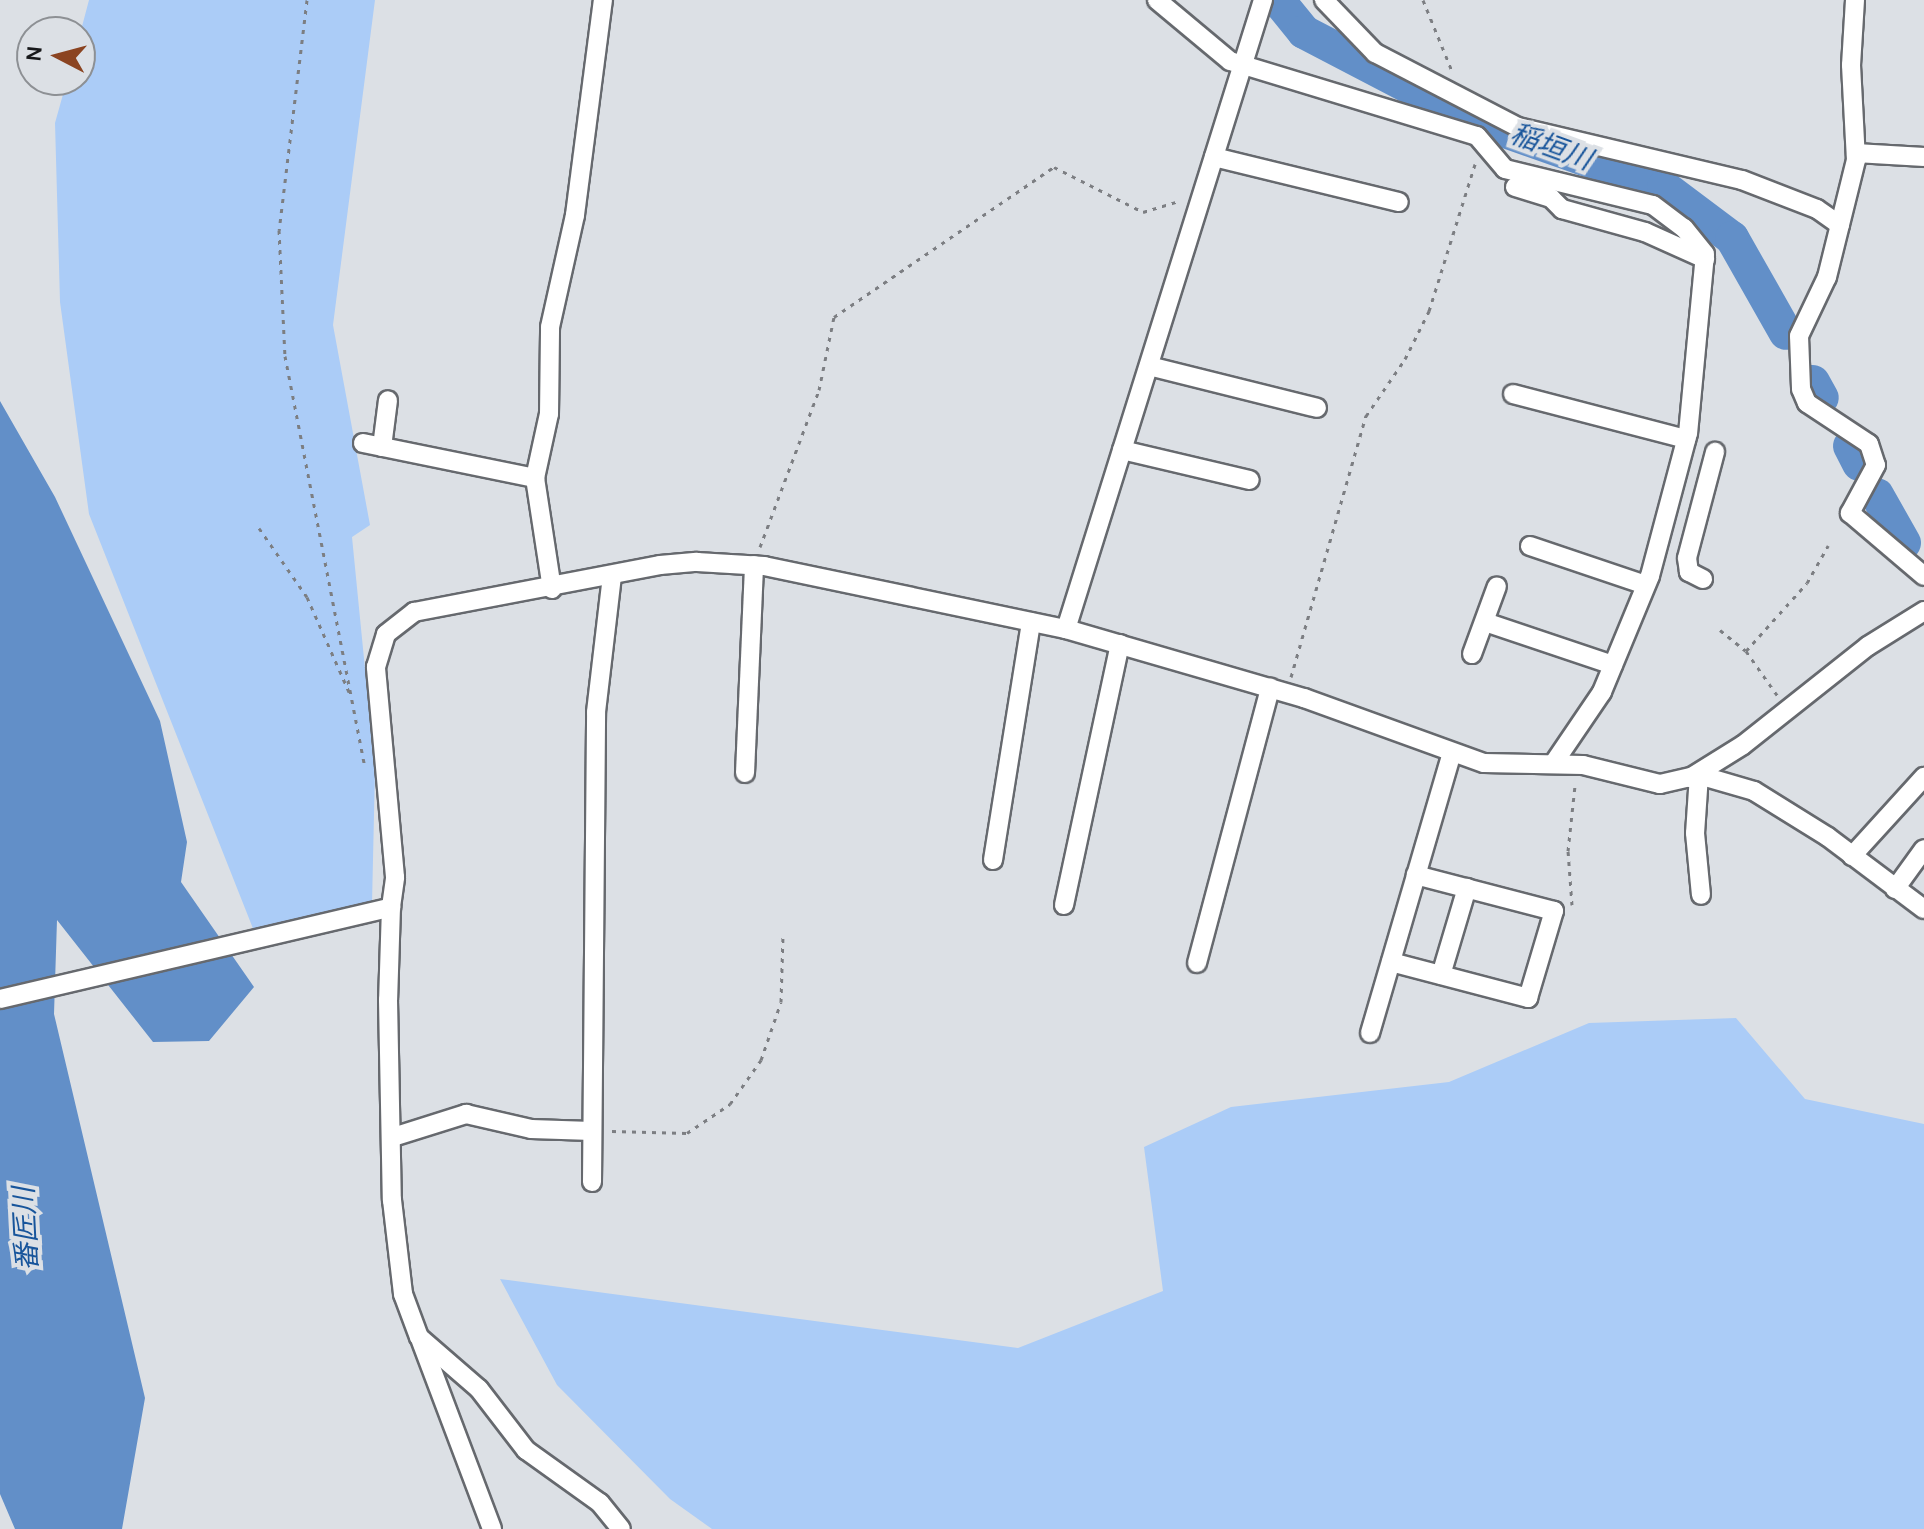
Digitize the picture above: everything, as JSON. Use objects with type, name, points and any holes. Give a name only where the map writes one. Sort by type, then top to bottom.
[{"type":"street","points":[[552,589],[535,478],[549,414],[550,327],[575,215],[603,0]]},
{"type":"street","points":[[1157,0],[1243,66],[1482,141],[1505,169],[1653,205],[1684,228],[1705,259],[1686,439],[1659,543],[1646,585],[1602,692],[1553,764]]},
{"type":"street","points":[[1324,0],[1375,53],[1518,127],[1742,180],[1817,209],[1840,225]]},
{"type":"street","points":[[1855,0],[1851,65],[1856,153],[1827,277],[1799,336],[1801,389],[1807,403],[1869,444],[1876,465],[1850,513],[1924,576]]},
{"type":"street","points":[[1066,629],[1262,3]]},
{"type":"street","points":[[1856,153],[1924,157]]},
{"type":"street","points":[[1214,157],[1399,202]]},
{"type":"street","points":[[1515,187],[1551,198],[1562,209],[1645,232],[1705,259]]},
{"type":"street","points":[[1149,366],[1317,408]]},
{"type":"street","points":[[1513,394],[1686,439]]},
{"type":"street","points":[[382,447],[388,400]]},
{"type":"street","points":[[363,443],[535,478]]},
{"type":"street","points":[[1122,450],[1250,480]]},
{"type":"street","points":[[1703,579],[1689,572],[1690,549],[1715,452]]},
{"type":"street","points":[[1659,543],[1690,549]]},
{"type":"street","points":[[1530,546],[1646,585]]},
{"type":"street","points":[[492,1529],[403,1294],[392,1200],[388,1000],[395,877],[376,667],[386,634],[414,612],[552,589],[660,565],[754,565],[1066,629],[1278,690],[1484,763],[1577,765],[1660,784],[1693,777],[1743,745],[1868,646],[1924,611]]},
{"type":"street","points":[[745,773],[754,565]]},
{"type":"street","points":[[592,1182],[596,712],[612,576]]},
{"type":"street","points":[[1472,654],[1497,586]]},
{"type":"street","points":[[993,860],[1031,622]]},
{"type":"street","points":[[1485,622],[1613,665]]},
{"type":"street","points":[[1064,905],[1120,644]]},
{"type":"street","points":[[1197,963],[1278,690]]},
{"type":"street","points":[[1370,1033],[1452,753]]},
{"type":"street","points":[[1693,777],[1754,791],[1852,856],[1924,909]]},
{"type":"street","points":[[1693,777],[1701,895]]},
{"type":"street","points":[[1852,856],[1921,782]]},
{"type":"street","points":[[1895,889],[1924,849]]},
{"type":"street","points":[[1391,962],[1528,998],[1554,911],[1416,875]]},
{"type":"street","points":[[1441,975],[1467,888]]},
{"type":"street","points":[[0,999],[391,907]]},
{"type":"street","points":[[393,1137],[466,1114],[531,1129],[592,1131]]},
{"type":"street","points":[[419,1337],[479,1389],[526,1450],[600,1503],[621,1529]]},
{"type":"path","points":[[307,0],[279,230],[285,356],[365,770]]},
{"type":"path","points":[[1423,0],[1447,52],[1458,94]]},
{"type":"path","points":[[1278,690],[1366,416],[1405,359],[1429,311],[1482,141]]},
{"type":"path","points":[[754,565],[819,390],[834,317],[1054,167],[1143,212],[1172,199],[1199,205]]},
{"type":"path","points":[[259,528],[307,597],[352,699]]},
{"type":"path","points":[[1746,651],[1807,583],[1828,546]]},
{"type":"path","points":[[1720,630],[1746,651],[1785,709]]},
{"type":"path","points":[[1572,909],[1568,851],[1577,765]]},
{"type":"path","points":[[592,1131],[687,1133],[730,1104],[761,1060],[781,1002],[783,934]]},
{"type":"shaded area","points":[[89,0],[375,0],[333,325],[370,525],[352,537],[375,770],[372,904],[254,931],[89,514],[60,302],[55,123],[63,96],[96,96],[96,16],[85,16]]},
{"type":"shaded area","points":[[1736,1018],[1805,1099],[1924,1124],[1924,1529],[712,1529],[670,1499],[557,1385],[500,1279],[1018,1348],[1163,1291],[1144,1147],[1231,1107],[1449,1082],[1589,1023]]},
{"type":"water","name":"番匠川","points":[[0,401],[55,497],[160,721],[187,842],[181,882],[254,987],[209,1041],[153,1042],[57,920],[54,1014],[145,1398],[122,1529],[15,1529],[0,1494]]},
{"type":"waterway","name":"稲垣川","points":[[1278,0],[1304,32],[1471,119],[1664,187],[1732,238],[1786,333]]},
{"type":"waterway","name":"稲垣川","points":[[1813,382],[1822,398]]},
{"type":"waterway","name":"稲垣川","points":[[1850,446],[1859,464]]},
{"type":"waterway","name":"稲垣川","points":[[1877,495],[1904,543]]}]
